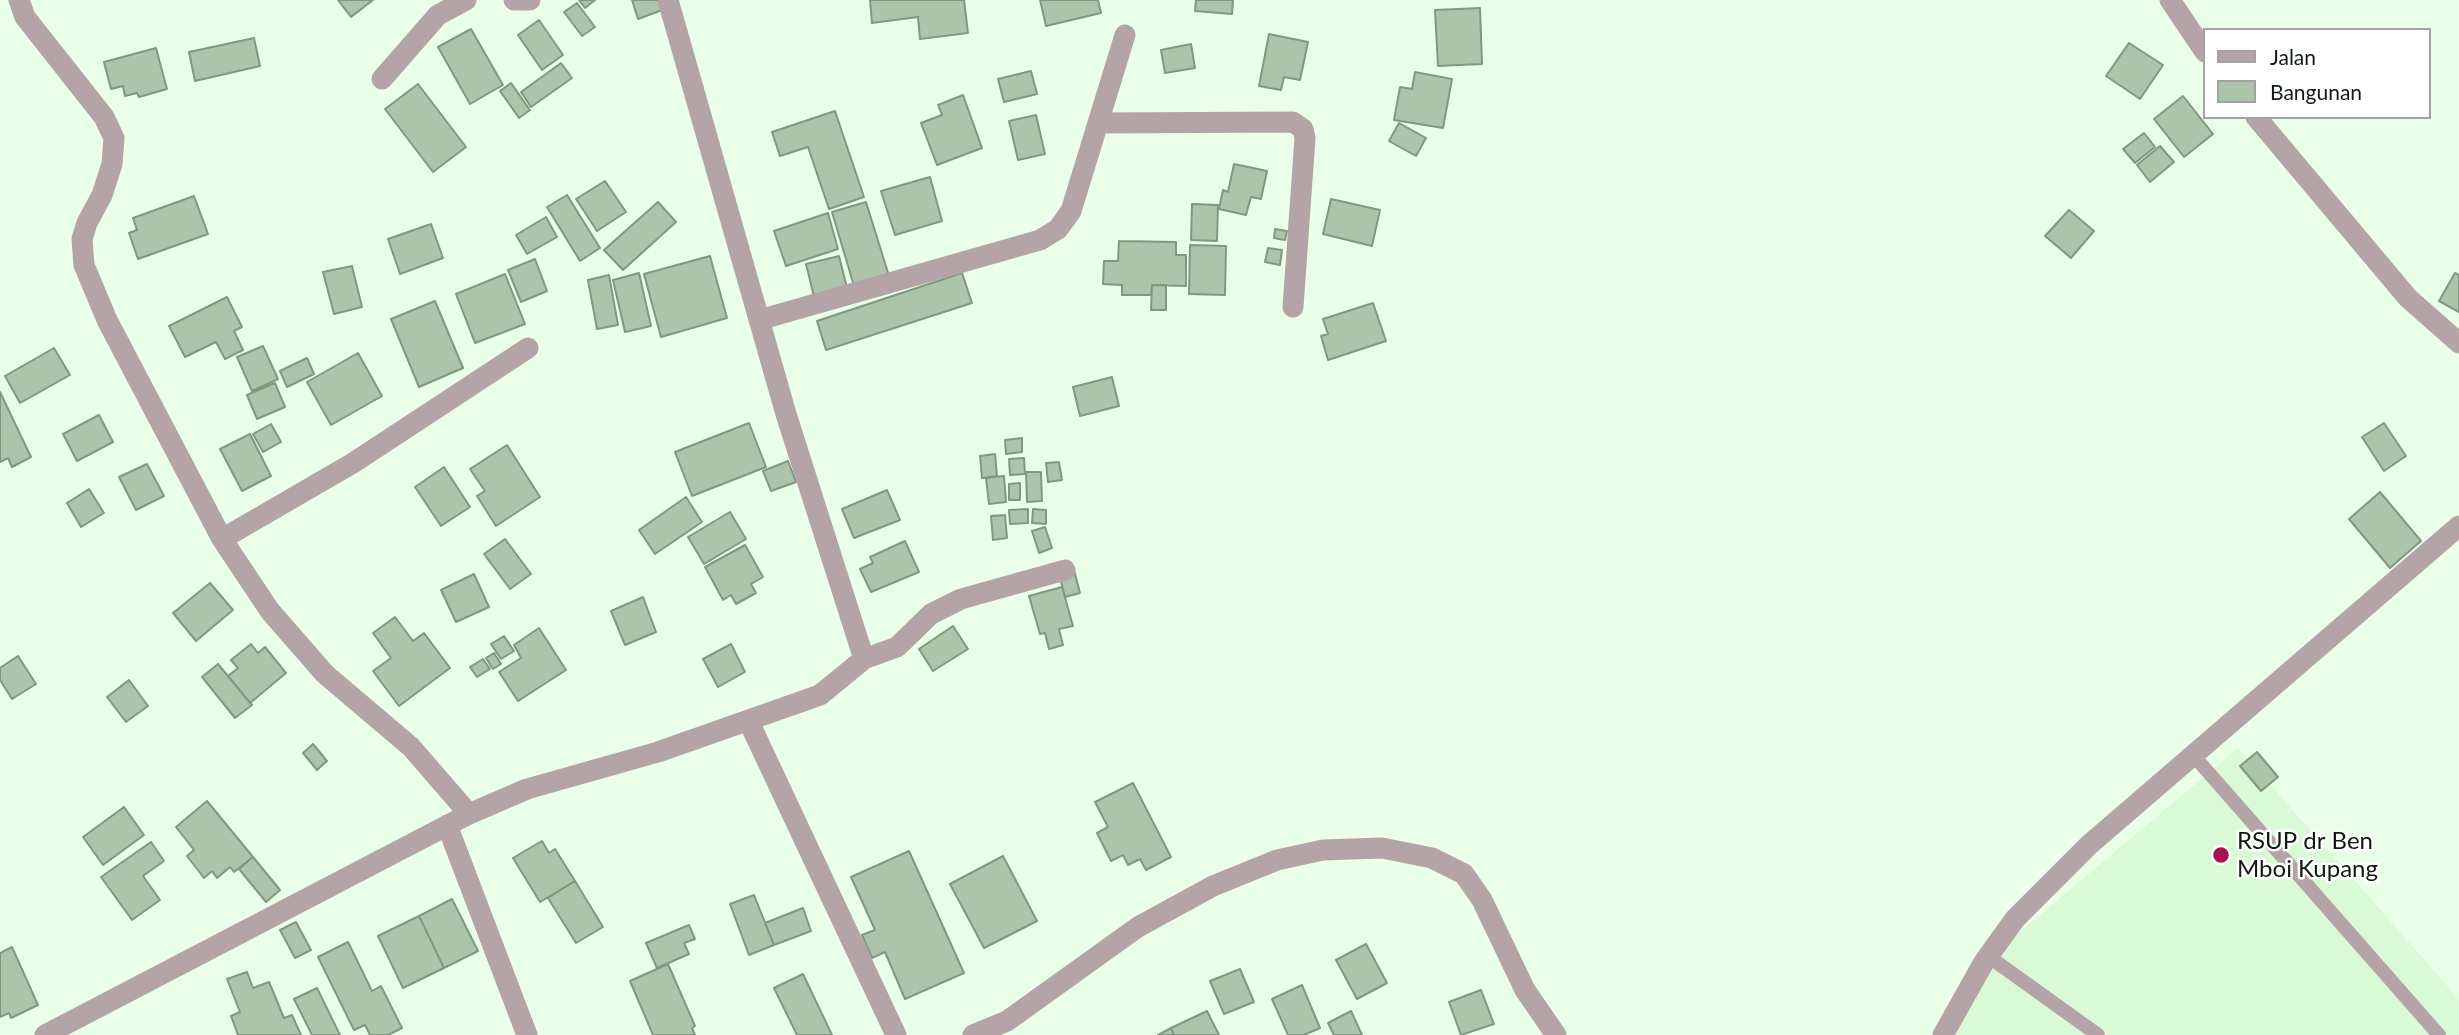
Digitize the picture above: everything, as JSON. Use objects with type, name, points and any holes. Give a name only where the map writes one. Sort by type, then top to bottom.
[{"type":"street","points":[[19,0],[25,17],[104,117],[114,138],[111,164],[102,195],[82,239],[84,265],[107,320],[222,538],[270,611],[325,674],[411,747],[469,814]]},
{"type":"street","points":[[382,79],[438,15],[466,0]]},
{"type":"street","points":[[514,0],[530,0]]},
{"type":"street","points":[[668,0],[759,320],[864,659]]},
{"type":"street","points":[[2170,0],[2204,51]]},
{"type":"street","points":[[759,320],[1040,240],[1058,229],[1071,211],[1125,35]]},
{"type":"street","points":[[2258,119],[2408,298],[2459,343]]},
{"type":"street","points":[[1098,123],[1293,122],[1303,129],[1305,138],[1293,307]]},
{"type":"street","points":[[222,538],[354,463],[528,348]]},
{"type":"street","points":[[1943,1035],[1988,956],[2015,919],[2090,845],[2459,526]]},
{"type":"street","points":[[47,1035],[469,814],[527,789],[750,722],[820,695],[864,659],[897,647],[931,614],[961,599],[1065,570]]},
{"type":"street","points":[[750,722],[896,1035]]},
{"type":"street","points":[[447,825],[527,1035]]},
{"type":"street","points":[[973,1035],[1007,1021],[1138,927],[1213,886],[1277,859],[1323,850],[1381,848],[1432,858],[1464,874],[1482,900],[1525,990],[1556,1035]]},
{"type":"lane","points":[[2193,756],[2439,1035]]},
{"type":"lane","points":[[1988,956],[2098,1035]]},
{"type":"shaded area","name":"RSUP dr Ben Mboi Kupang","points":[[2238,748],[2459,999],[2459,1035],[1949,1035],[1984,962]]},
{"type":"building","points":[[338,0],[373,0],[351,17]]},
{"type":"building","points":[[579,0],[595,0],[585,8]]},
{"type":"building","points":[[632,0],[662,0],[665,9],[638,19]]},
{"type":"building","points":[[870,0],[964,0],[968,33],[920,39],[918,17],[872,23]]},
{"type":"building","points":[[1040,0],[1098,0],[1101,13],[1046,26]]},
{"type":"building","points":[[1196,0],[1233,0],[1232,14],[1195,11]]},
{"type":"building","points":[[577,3],[595,27],[582,36],[564,12]]},
{"type":"building","points":[[1480,8],[1482,64],[1438,66],[1435,10]]},
{"type":"building","points":[[539,20],[563,55],[542,70],[518,35]]},
{"type":"building","points":[[471,29],[503,85],[470,104],[438,47]]},
{"type":"building","points":[[1269,34],[1308,42],[1300,80],[1284,77],[1281,90],[1259,86]]},
{"type":"building","points":[[254,38],[260,66],[195,81],[189,52]]},
{"type":"building","points":[[2129,43],[2163,65],[2140,99],[2106,76]]},
{"type":"building","points":[[1191,44],[1195,68],[1165,73],[1161,50]]},
{"type":"building","points":[[156,48],[167,89],[139,97],[137,93],[125,96],[123,86],[111,89],[104,62]]},
{"type":"building","points":[[561,63],[572,78],[531,107],[521,92]]},
{"type":"building","points":[[1031,71],[1037,94],[1004,102],[998,79]]},
{"type":"building","points":[[1415,72],[1452,79],[1443,128],[1394,120],[1400,87],[1412,89]]},
{"type":"building","points":[[511,83],[530,110],[519,118],[500,91]]},
{"type":"building","points":[[418,84],[466,147],[433,172],[385,109]]},
{"type":"building","points":[[963,95],[982,148],[937,165],[921,123],[942,115],[938,105]]},
{"type":"building","points":[[2183,96],[2213,134],[2184,157],[2154,119]]},
{"type":"building","points":[[835,111],[864,197],[829,209],[808,147],[780,156],[772,132]]},
{"type":"building","points":[[1036,115],[1045,154],[1018,160],[1009,121]]},
{"type":"building","points":[[1399,123],[1426,138],[1416,156],[1389,141]]},
{"type":"building","points":[[2144,133],[2155,147],[2135,163],[2123,149]]},
{"type":"building","points":[[2160,146],[2174,162],[2150,182],[2137,165]]},
{"type":"building","points":[[1234,164],[1267,171],[1261,199],[1251,197],[1246,215],[1219,209],[1223,190],[1228,192]]},
{"type":"building","points":[[930,177],[942,221],[895,235],[881,191]]},
{"type":"building","points":[[605,181],[626,212],[597,231],[576,199]]},
{"type":"building","points":[[567,195],[600,248],[580,261],[547,207]]},
{"type":"building","points":[[194,196],[208,234],[138,259],[129,233],[137,230],[133,218]]},
{"type":"building","points":[[1331,199],[1380,210],[1372,246],[1323,234]]},
{"type":"building","points":[[658,202],[676,222],[623,270],[604,250]]},
{"type":"building","points":[[866,202],[889,276],[854,286],[832,212]]},
{"type":"building","points":[[1192,204],[1218,205],[1217,241],[1191,240]]},
{"type":"building","points":[[2069,210],[2094,231],[2071,258],[2045,236]]},
{"type":"building","points":[[828,213],[838,249],[786,266],[774,231]]},
{"type":"building","points":[[546,217],[557,237],[527,254],[516,235]]},
{"type":"building","points":[[431,224],[443,258],[400,274],[388,239]]},
{"type":"building","points":[[1275,229],[1287,231],[1285,240],[1274,238]]},
{"type":"building","points":[[1119,241],[1176,242],[1176,255],[1186,255],[1186,286],[1152,285],[1151,295],[1122,295],[1122,285],[1103,284],[1104,261],[1118,261]]},
{"type":"building","points":[[1190,245],[1226,246],[1225,295],[1189,294]]},
{"type":"building","points":[[1268,248],[1282,250],[1280,265],[1265,262]]},
{"type":"building","points":[[710,256],[727,318],[661,337],[644,274]]},
{"type":"building","points":[[839,256],[848,292],[815,301],[806,264]]},
{"type":"building","points":[[535,259],[547,291],[521,302],[508,270]]},
{"type":"building","points":[[352,266],[362,307],[334,314],[323,272]]},
{"type":"building","points":[[639,273],[651,326],[625,332],[613,280]]},
{"type":"building","points":[[962,273],[972,303],[826,350],[817,321]]},
{"type":"building","points":[[2455,273],[2459,275],[2459,312],[2439,301]]},
{"type":"building","points":[[505,274],[525,324],[475,343],[456,294]]},
{"type":"building","points":[[609,275],[618,325],[597,329],[588,280]]},
{"type":"building","points":[[1152,285],[1166,285],[1166,310],[1151,310]]},
{"type":"building","points":[[227,297],[242,327],[234,331],[243,350],[225,359],[216,342],[185,357],[169,326]]},
{"type":"building","points":[[435,301],[463,368],[419,387],[391,319]]},
{"type":"building","points":[[1373,303],[1386,341],[1328,360],[1321,336],[1328,334],[1323,319]]},
{"type":"building","points":[[263,346],[278,379],[252,391],[237,357]]},
{"type":"building","points":[[54,348],[70,375],[20,403],[5,376]]},
{"type":"building","points":[[358,353],[382,396],[331,425],[307,382]]},
{"type":"building","points":[[307,358],[314,374],[287,387],[280,371]]},
{"type":"building","points":[[1112,377],[1119,406],[1080,416],[1073,387]]},
{"type":"building","points":[[275,383],[285,407],[257,419],[247,395]]},
{"type":"building","points":[[0,392],[31,457],[12,467],[8,458],[0,462]]},
{"type":"building","points":[[99,415],[113,442],[77,461],[63,434]]},
{"type":"building","points":[[749,423],[766,467],[692,496],[675,452]]},
{"type":"building","points":[[2384,423],[2406,456],[2384,471],[2362,437]]},
{"type":"building","points":[[271,424],[281,442],[263,452],[253,434]]},
{"type":"building","points":[[250,434],[271,476],[242,491],[220,449]]},
{"type":"building","points":[[1022,438],[1022,452],[1006,454],[1005,440]]},
{"type":"building","points":[[507,445],[540,497],[496,526],[477,496],[485,491],[470,469]]},
{"type":"building","points":[[995,454],[997,476],[982,478],[980,456]]},
{"type":"building","points":[[1024,458],[1025,474],[1010,475],[1009,459]]},
{"type":"building","points":[[788,461],[796,482],[771,491],[763,471]]},
{"type":"building","points":[[1059,462],[1062,480],[1048,482],[1046,463]]},
{"type":"building","points":[[147,464],[164,496],[136,510],[119,477]]},
{"type":"building","points":[[444,467],[470,507],[441,526],[415,487]]},
{"type":"building","points":[[1026,472],[1041,472],[1042,501],[1027,502]]},
{"type":"building","points":[[1004,476],[1006,502],[989,504],[986,478]]},
{"type":"building","points":[[1020,483],[1020,500],[1009,500],[1009,484]]},
{"type":"building","points":[[89,489],[104,513],[81,527],[67,503]]},
{"type":"building","points":[[887,490],[900,520],[854,538],[842,509]]},
{"type":"building","points":[[2380,492],[2421,541],[2390,568],[2349,519]]},
{"type":"building","points":[[686,497],[702,522],[655,554],[639,530]]},
{"type":"building","points":[[1028,509],[1028,523],[1010,524],[1009,510]]},
{"type":"building","points":[[1033,509],[1046,510],[1046,524],[1032,523]]},
{"type":"building","points":[[730,512],[746,539],[704,564],[688,537]]},
{"type":"building","points":[[1005,515],[1007,538],[993,540],[991,516]]},
{"type":"building","points":[[1045,527],[1052,548],[1039,553],[1032,531]]},
{"type":"building","points":[[505,539],[531,574],[510,589],[484,554]]},
{"type":"building","points":[[905,541],[919,572],[871,592],[860,569],[873,563],[870,557]]},
{"type":"building","points":[[745,545],[763,577],[751,584],[756,593],[736,604],[731,595],[723,600],[705,567]]},
{"type":"building","points":[[1074,570],[1080,593],[1065,597],[1059,574]]},
{"type":"building","points":[[474,574],[489,607],[456,622],[441,590]]},
{"type":"building","points":[[210,583],[233,610],[196,641],[173,613]]},
{"type":"building","points":[[1062,587],[1073,626],[1059,629],[1063,645],[1049,649],[1045,633],[1040,634],[1029,596]]},
{"type":"building","points":[[643,597],[656,632],[625,645],[611,611]]},
{"type":"building","points":[[395,617],[413,641],[424,633],[450,668],[399,706],[373,671],[391,658],[373,633]]},
{"type":"building","points":[[953,626],[968,649],[933,671],[919,649]]},
{"type":"building","points":[[539,628],[566,670],[518,701],[499,672],[521,658],[514,645]]},
{"type":"building","points":[[504,636],[514,651],[501,659],[491,644]]},
{"type":"building","points":[[251,644],[258,653],[265,647],[286,673],[250,703],[228,676],[238,668],[231,660]]},
{"type":"building","points":[[731,644],[745,672],[718,687],[703,659]]},
{"type":"building","points":[[494,653],[501,664],[493,669],[486,658]]},
{"type":"building","points":[[18,656],[36,684],[12,699],[0,680],[0,668]]},
{"type":"building","points":[[483,659],[490,669],[477,677],[470,667]]},
{"type":"building","points":[[218,664],[252,705],[235,718],[202,677]]},
{"type":"building","points":[[129,680],[148,706],[126,722],[107,697]]},
{"type":"building","points":[[313,744],[327,761],[317,770],[303,753]]},
{"type":"building","points":[[2257,752],[2278,777],[2261,791],[2240,766]]},
{"type":"building","points":[[1133,783],[1171,857],[1146,870],[1140,859],[1128,865],[1123,855],[1111,861],[1097,833],[1108,827],[1095,802]]},
{"type":"building","points":[[207,801],[253,857],[234,872],[230,867],[217,878],[212,871],[204,878],[187,856],[194,850],[176,827]]},
{"type":"building","points":[[124,807],[144,835],[103,865],[83,837]]},
{"type":"building","points":[[542,841],[549,853],[555,849],[575,881],[540,902],[513,858]]},
{"type":"building","points":[[151,842],[164,861],[143,876],[160,900],[132,920],[101,877]]},
{"type":"building","points":[[909,851],[964,973],[905,999],[885,952],[872,958],[862,935],[875,930],[851,877]]},
{"type":"building","points":[[1003,856],[1037,921],[984,948],[950,884]]},
{"type":"building","points":[[253,857],[280,890],[266,902],[239,869]]},
{"type":"building","points":[[575,881],[603,927],[576,943],[548,898]]},
{"type":"building","points":[[754,895],[774,945],[749,955],[730,904]]},
{"type":"building","points":[[452,899],[478,951],[444,968],[419,916]]},
{"type":"building","points":[[803,908],[811,931],[774,945],[765,923]]},
{"type":"building","points":[[419,916],[444,968],[403,988],[378,936]]},
{"type":"building","points":[[296,922],[311,950],[295,958],[280,930]]},
{"type":"building","points":[[689,925],[695,939],[684,943],[689,954],[657,968],[646,943]]},
{"type":"building","points":[[348,942],[372,991],[381,986],[402,1028],[388,1035],[370,1035],[365,1025],[354,1030],[318,957]]},
{"type":"building","points":[[1366,944],[1387,983],[1357,999],[1336,960]]},
{"type":"building","points":[[12,947],[38,1005],[11,1018],[9,1013],[0,1017],[0,953]]},
{"type":"building","points":[[668,964],[695,1026],[692,1028],[695,1035],[653,1035],[630,981]]},
{"type":"building","points":[[1240,969],[1254,1002],[1224,1014],[1210,981]]},
{"type":"building","points":[[247,972],[253,988],[269,982],[284,1018],[292,1015],[301,1035],[238,1035],[231,1016],[240,1012],[227,979]]},
{"type":"building","points":[[803,974],[832,1035],[797,1035],[774,988]]},
{"type":"building","points":[[1302,985],[1320,1028],[1304,1035],[1288,1035],[1272,999]]},
{"type":"building","points":[[317,988],[340,1035],[312,1035],[294,999]]},
{"type":"building","points":[[1481,990],[1494,1024],[1461,1035],[1449,1002]]},
{"type":"building","points":[[1207,1011],[1219,1035],[1174,1035],[1171,1028]]},
{"type":"building","points":[[1351,1011],[1362,1035],[1334,1035],[1328,1023]]},
{"type":"building","points":[[1171,1028],[1174,1035],[1158,1035]]},
{"type":"place","name":"RSUP dr Ben Mboi Kupang","points":[[2221,855]]}]
